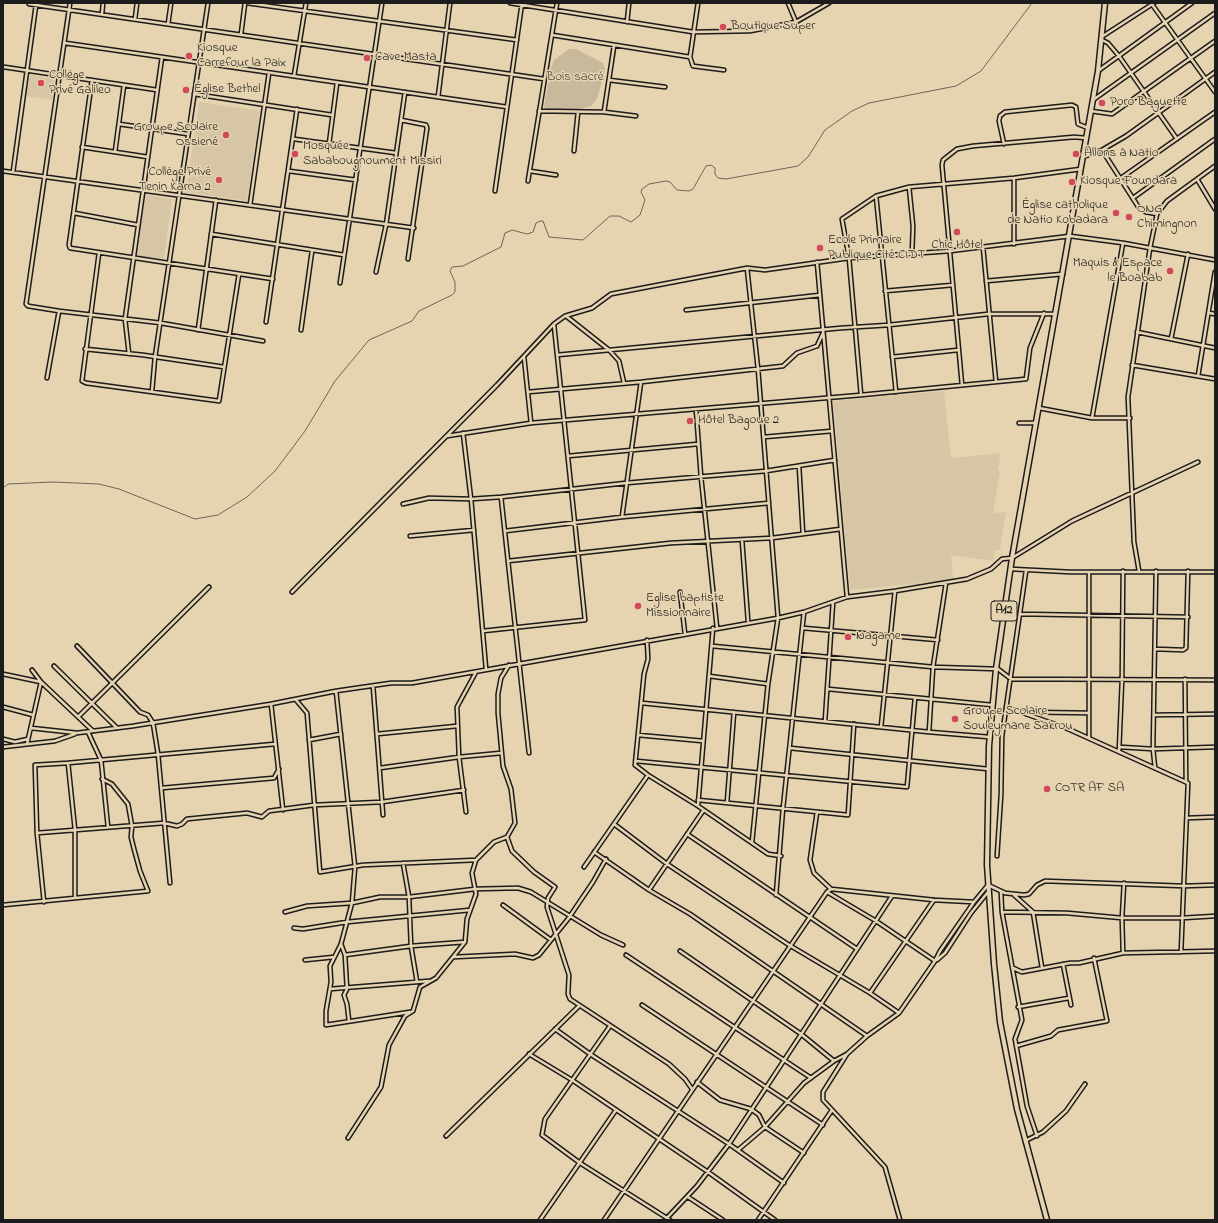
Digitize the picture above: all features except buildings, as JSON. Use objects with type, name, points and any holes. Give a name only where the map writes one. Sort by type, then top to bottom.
[{"type":"main road","name":"A12","points":[[1047,1220],[1025,1141],[1000,1022],[988,892],[988,768],[992,705],[1010,569],[1098,71],[1105,3]]},
{"type":"street","points":[[70,3],[26,304],[28,306],[60,311],[161,323],[263,341]]},
{"type":"street","points":[[102,14],[104,3]]},
{"type":"street","points":[[135,19],[137,3]]},
{"type":"street","points":[[168,24],[171,3]]},
{"type":"street","points":[[152,391],[155,357],[208,3]]},
{"type":"street","points":[[240,34],[246,3],[517,40]]},
{"type":"street","points":[[294,76],[306,3]]},
{"type":"street","points":[[340,282],[382,3]]},
{"type":"street","points":[[438,97],[450,3]]},
{"type":"street","points":[[510,3],[693,32],[750,31],[796,22],[829,3]]},
{"type":"street","points":[[528,182],[557,3]]},
{"type":"street","points":[[627,22],[629,3]]},
{"type":"street","points":[[698,3],[690,57],[693,66],[695,68],[724,70]]},
{"type":"street","points":[[788,3],[796,22]]},
{"type":"street","points":[[1098,71],[1192,3]]},
{"type":"street","points":[[29,4],[544,79]]},
{"type":"street","points":[[495,191],[522,4]]},
{"type":"street","points":[[1177,139],[1130,74],[1119,56],[1102,38],[1152,4],[1215,92]]},
{"type":"street","points":[[13,172],[36,5]]},
{"type":"street","points":[[1092,101],[1215,14]]},
{"type":"street","points":[[552,35],[690,57]]},
{"type":"street","points":[[1091,111],[1112,114],[1215,41]]},
{"type":"street","points":[[65,43],[507,107]]},
{"type":"street","points":[[604,112],[614,46]]},
{"type":"street","points":[[129,354],[125,319],[162,57]]},
{"type":"street","points":[[4,67],[157,90]]},
{"type":"street","points":[[1083,157],[1102,150],[1158,113],[1215,72]]},
{"type":"street","points":[[250,205],[269,73]]},
{"type":"street","points":[[92,80],[77,181],[69,245],[70,248],[170,262],[273,279]]},
{"type":"street","points":[[609,80],[665,87]]},
{"type":"street","points":[[329,144],[337,83]]},
{"type":"street","points":[[115,152],[124,85]]},
{"type":"street","points":[[376,272],[386,225],[405,92]]},
{"type":"street","points":[[194,94],[332,115]]},
{"type":"street","points":[[1004,144],[999,121],[1000,116],[1005,112],[1072,105],[1076,107],[1078,124],[1088,128]]},
{"type":"street","points":[[266,322],[277,245],[284,210],[297,110]]},
{"type":"street","points":[[539,111],[604,112],[636,116]]},
{"type":"street","points":[[574,151],[578,112]]},
{"type":"street","points":[[1121,178],[1215,112]]},
{"type":"street","points":[[401,120],[427,126],[414,228],[408,259]]},
{"type":"street","points":[[119,124],[188,134]]},
{"type":"street","points":[[962,385],[942,165],[943,160],[957,149],[972,146],[1074,137],[1086,138]]},
{"type":"street","points":[[294,139],[396,153]]},
{"type":"street","points":[[1133,198],[1215,139]]},
{"type":"street","points":[[82,147],[148,157]]},
{"type":"street","points":[[1102,150],[1139,208],[1146,212],[1157,214]]},
{"type":"street","points":[[1139,571],[1134,542],[1128,397],[1150,248],[1157,214],[1167,201],[1215,166]]},
{"type":"street","points":[[861,395],[849,258],[842,219],[876,196],[909,186],[1014,178],[1081,169]]},
{"type":"street","points":[[3,171],[414,228]]},
{"type":"street","points":[[289,171],[356,180]]},
{"type":"street","points":[[530,171],[556,175]]},
{"type":"street","points":[[1014,178],[1014,244]]},
{"type":"street","points":[[1197,179],[1215,208]]},
{"type":"street","points":[[909,186],[912,226],[912,254]]},
{"type":"street","points":[[876,196],[896,392]]},
{"type":"street","points":[[198,330],[216,200]]},
{"type":"street","points":[[73,213],[138,225]]},
{"type":"street","points":[[211,234],[344,255]]},
{"type":"street","points":[[292,592],[447,436],[554,324],[565,316],[592,308],[611,294],[747,268],[765,270],[849,258],[950,252],[1070,236],[1123,243],[1215,260]]},
{"type":"street","points":[[1092,418],[1123,243]]},
{"type":"street","points":[[983,247],[988,314],[996,382]]},
{"type":"street","points":[[300,330],[312,251]]},
{"type":"street","points":[[99,253],[85,349],[83,382],[219,401],[239,274]]},
{"type":"street","points":[[1171,339],[1188,254]]},
{"type":"street","points":[[817,262],[847,597]]},
{"type":"street","points":[[747,268],[758,369],[778,618],[768,684],[757,806],[752,842]]},
{"type":"street","points":[[1198,376],[1215,272]]},
{"type":"street","points":[[986,281],[1063,274]]},
{"type":"street","points":[[885,291],[953,285]]},
{"type":"street","points":[[686,310],[820,295]]},
{"type":"street","points":[[47,378],[60,311]]},
{"type":"street","points":[[447,436],[531,423],[829,398],[1026,379],[1030,348],[1044,313]]},
{"type":"street","points":[[1209,313],[1215,314]]},
{"type":"street","points":[[558,355],[888,325],[988,314],[1056,314]]},
{"type":"street","points":[[565,316],[609,350],[619,361],[624,383]]},
{"type":"street","points":[[483,631],[585,620],[554,324]]},
{"type":"street","points":[[528,392],[642,382],[758,369],[787,364],[797,353],[817,346],[823,331]]},
{"type":"street","points":[[1137,332],[1215,348]]},
{"type":"street","points":[[85,349],[224,367]]},
{"type":"street","points":[[892,357],[958,350]]},
{"type":"street","points":[[524,357],[531,423]]},
{"type":"street","points":[[1132,365],[1215,379]]},
{"type":"street","points":[[622,517],[642,382]]},
{"type":"street","points":[[1039,408],[1092,418],[1130,418]]},
{"type":"street","points":[[696,409],[700,477],[717,628]]},
{"type":"street","points":[[1019,423],[1036,423]]},
{"type":"street","points":[[764,437],[832,431]]},
{"type":"street","points":[[463,433],[471,499],[486,669]]},
{"type":"street","points":[[568,456],[698,444]]},
{"type":"street","points":[[403,504],[429,498],[501,498],[626,483],[766,471],[835,460]]},
{"type":"street","points":[[31,728],[77,733],[88,732],[296,700],[336,691],[412,683],[713,628],[778,618],[804,612],[847,597],[967,579],[991,570],[1002,558],[1012,558],[1072,521],[1198,462]]},
{"type":"street","points":[[799,466],[804,534]]},
{"type":"street","points":[[501,498],[529,753]]},
{"type":"street","points":[[505,531],[622,517],[769,503]]},
{"type":"street","points":[[508,561],[578,555],[671,543],[772,538],[841,529]]},
{"type":"street","points":[[410,536],[474,530]]},
{"type":"street","points":[[742,540],[748,622]]},
{"type":"street","points":[[1010,569],[1026,571],[1089,572],[1215,572]]},
{"type":"street","points":[[997,856],[1001,795],[1002,736],[1026,571]]},
{"type":"street","points":[[1119,751],[1122,680],[1123,571]]},
{"type":"street","points":[[1155,768],[1153,749],[1153,680],[1156,571]]},
{"type":"street","points":[[1155,649],[1185,650],[1188,617],[1188,571]]},
{"type":"street","points":[[1089,572],[1089,738]]},
{"type":"street","points":[[929,732],[933,667],[946,583]]},
{"type":"street","points":[[79,716],[209,587]]},
{"type":"street","points":[[881,727],[895,591]]},
{"type":"street","points":[[680,592],[685,634]]},
{"type":"street","points":[[825,721],[833,602]]},
{"type":"street","points":[[776,895],[804,612]]},
{"type":"street","points":[[1020,614],[1155,615],[1188,617]]},
{"type":"street","points":[[698,806],[713,628]]},
{"type":"street","points":[[803,628],[938,640]]},
{"type":"street","points":[[647,640],[648,659],[644,674],[635,765],[768,854],[781,856]]},
{"type":"street","points":[[77,646],[140,712],[148,715],[153,723],[162,788],[170,883]]},
{"type":"street","points":[[712,646],[933,667],[996,669],[1011,679],[1215,680]]},
{"type":"street","points":[[348,1138],[352,1135],[362,1116],[381,1087],[390,1045],[405,1016],[413,1011],[420,987],[436,978],[465,942],[467,919],[476,894],[472,873],[476,860],[494,842],[507,837],[515,823],[511,789],[502,766],[498,694],[501,678],[510,665]]},
{"type":"street","points":[[54,666],[118,728]]},
{"type":"street","points":[[32,670],[40,682],[79,716],[93,731]]},
{"type":"street","points":[[466,812],[459,757],[457,707],[476,672]]},
{"type":"street","points":[[3,674],[40,682]]},
{"type":"street","points":[[709,676],[768,684]]},
{"type":"street","points":[[1181,952],[1189,785],[1186,781],[1185,679]]},
{"type":"street","points":[[27,744],[40,682]]},
{"type":"street","points":[[373,686],[383,815]]},
{"type":"street","points":[[828,689],[884,696],[992,705]]},
{"type":"street","points":[[336,691],[355,867],[352,904],[341,944],[330,966],[330,989],[326,1025],[413,1011]]},
{"type":"street","points":[[636,761],[907,787],[916,698]]},
{"type":"street","points":[[296,700],[307,713],[320,872],[403,863],[476,860]]},
{"type":"street","points":[[642,703],[990,737]]},
{"type":"street","points":[[271,704],[275,744],[280,769],[283,810]]},
{"type":"street","points":[[1006,707],[1089,738],[1186,781]]},
{"type":"street","points":[[3,708],[33,714]]},
{"type":"street","points":[[726,803],[734,712]]},
{"type":"street","points":[[1019,712],[1089,713]]},
{"type":"street","points":[[1154,715],[1215,714]]},
{"type":"street","points":[[698,800],[848,815],[854,724]]},
{"type":"street","points":[[377,734],[457,726]]},
{"type":"street","points":[[88,732],[101,760],[108,827]]},
{"type":"street","points":[[3,747],[55,741],[77,733]]},
{"type":"street","points":[[309,740],[341,734]]},
{"type":"street","points":[[638,735],[703,741]]},
{"type":"street","points":[[3,739],[15,742],[28,739]]},
{"type":"street","points":[[44,902],[37,833],[35,765],[275,744]]},
{"type":"street","points":[[1120,747],[1153,749],[1215,747]]},
{"type":"street","points":[[790,748],[988,768]]},
{"type":"street","points":[[380,768],[459,757],[501,754]]},
{"type":"street","points":[[68,763],[75,830],[75,898]]},
{"type":"street","points":[[162,788],[274,778],[280,769]]},
{"type":"street","points":[[584,867],[648,775]]},
{"type":"street","points":[[3,905],[148,891],[140,871],[131,837],[132,826],[128,804],[112,784],[102,779]]},
{"type":"street","points":[[37,833],[164,823],[177,826],[182,824],[187,818],[247,813],[262,817],[269,811],[348,802],[382,802],[464,790]]},
{"type":"street","points":[[649,890],[703,811]]},
{"type":"street","points":[[817,812],[810,860],[814,873],[832,889],[934,900],[974,902]]},
{"type":"street","points":[[1187,818],[1215,817]]},
{"type":"street","points":[[614,824],[667,864],[789,945],[870,993],[899,1013]]},
{"type":"street","points":[[687,834],[857,950]]},
{"type":"street","points":[[507,837],[512,851],[534,872],[555,886],[547,902],[550,918],[569,975],[568,994],[573,1003],[669,1064],[692,1089]]},
{"type":"street","points":[[594,852],[649,890],[690,914],[867,1036]]},
{"type":"street","points":[[453,957],[515,954],[533,958],[539,955],[569,917],[593,882],[606,859]]},
{"type":"street","points":[[403,863],[409,897],[411,946],[417,982]]},
{"type":"street","points":[[738,1150],[765,1127],[804,1083],[834,1061],[847,1054],[867,1036],[899,1013],[974,902],[988,885],[1001,892],[1013,895],[1028,894],[1037,885],[1045,881],[1184,886],[1215,885]]},
{"type":"street","points":[[1123,953],[1122,918],[1124,883]]},
{"type":"street","points":[[285,912],[307,906],[352,904],[380,897],[409,897],[475,889],[518,888],[531,892],[601,936],[623,945]]},
{"type":"street","points":[[604,1220],[789,945],[827,892],[832,889]]},
{"type":"street","points":[[827,892],[876,921],[935,961]]},
{"type":"street","points":[[935,961],[945,953],[988,892]]},
{"type":"street","points":[[1001,892],[1002,912],[1013,968],[1018,1007],[1022,1020],[1015,1036],[1016,1046],[1027,1106],[1037,1136]]},
{"type":"street","points":[[1013,895],[1033,912],[1042,968]]},
{"type":"street","points":[[610,1026],[545,1119],[542,1135],[580,1163],[668,1219],[708,1172],[729,1144],[892,896]]},
{"type":"street","points":[[870,993],[934,900]]},
{"type":"street","points":[[503,905],[550,940]]},
{"type":"street","points":[[294,928],[303,929],[347,922],[470,910]]},
{"type":"street","points":[[1002,912],[1033,912],[1122,918],[1182,918],[1215,916]]},
{"type":"street","points":[[345,955],[364,951],[386,951],[395,947],[465,942]]},
{"type":"street","points":[[341,944],[345,955],[347,989],[344,995],[347,1004],[349,1021]]},
{"type":"street","points":[[680,951],[801,1034],[834,1061]]},
{"type":"street","points":[[1013,968],[1022,972],[1063,964],[1078,963],[1094,958],[1123,953],[1215,951]]},
{"type":"street","points":[[626,955],[811,1078]]},
{"type":"street","points":[[305,960],[335,957]]},
{"type":"street","points":[[1016,1046],[1051,1036],[1058,1030],[1107,1022],[1094,958]]},
{"type":"street","points":[[1063,964],[1071,1005]]},
{"type":"street","points":[[330,989],[347,989],[429,981]]},
{"type":"street","points":[[1018,1007],[1070,998]]},
{"type":"street","points":[[446,1136],[579,1006]]},
{"type":"street","points":[[642,1006],[823,1125]]},
{"type":"street","points":[[555,1029],[590,1054],[738,1150],[784,1183]]},
{"type":"street","points":[[529,1054],[572,1080],[708,1172],[775,1220]]},
{"type":"street","points":[[847,1054],[821,1096],[832,1110],[885,1167],[900,1220]]},
{"type":"street","points":[[697,1082],[720,1100],[751,1109],[759,1115],[765,1127],[804,1153]]},
{"type":"street","points":[[1025,1141],[1037,1136],[1066,1111],[1085,1084]]},
{"type":"street","points":[[540,1220],[616,1110]]},
{"type":"street","points":[[758,1220],[832,1110]]},
{"type":"street","points":[[688,1196],[723,1220]]},
{"type":"shaded area","name":"Collège Privé Galileo","points":[[30,75],[55,79],[52,100],[26,96]]},
{"type":"shaded area","name":"Groupe Scolaire Ossiené","points":[[199,102],[260,111],[247,201],[186,192]]},
{"type":"shaded area","points":[[145,195],[172,199],[164,259],[137,256]]},
{"type":"shaded area","points":[[944,391],[951,458],[1001,453],[998,470],[1000,471],[993,513],[1006,512],[1000,550],[995,550],[993,561],[951,555],[953,580],[850,590],[833,401]]},
{"type":"green space","name":"Bois sacré","points":[[569,49],[576,49],[603,63],[605,70],[597,99],[591,106],[576,110],[546,110],[544,106],[551,68],[554,60]]},
{"type":"waterway","points":[[3,488],[8,484],[53,482],[99,484],[119,489],[195,519],[218,515],[247,497],[275,471],[305,431],[335,381],[369,340],[412,321],[419,311],[452,295],[455,292],[455,282],[450,271],[452,267],[463,266],[501,247],[505,233],[512,230],[527,234],[533,232],[536,223],[543,221],[549,237],[583,240],[610,216],[619,216],[631,222],[640,215],[645,200],[641,192],[642,189],[649,184],[666,181],[670,182],[677,190],[689,191],[693,189],[706,166],[711,165],[715,168],[715,174],[718,178],[726,179],[798,166],[808,157],[825,130],[852,111],[869,103],[956,86],[981,71],[1032,3]]},
{"type":"place","name":"Boutique Super","points":[[723,27]]},
{"type":"place","name":"Kiosque Carrefour la Paix","points":[[189,56]]},
{"type":"place","name":"Cave Masta","points":[[367,58]]},
{"type":"place","name":"Collège Privé Galileo","points":[[41,83]]},
{"type":"place","name":"Église Bethel","points":[[186,90]]},
{"type":"place","name":"Poro Baguette","points":[[1102,103]]},
{"type":"place","name":"Groupe Scolaire Ossiené","points":[[226,135]]},
{"type":"place","name":"Mosquée Sababougnoument Missiri","points":[[295,154]]},
{"type":"place","name":"Allons à Natio","points":[[1076,154]]},
{"type":"place","name":"Collège Privé Tenin Karna 2","points":[[219,180]]},
{"type":"place","name":"Kiosque Foundara","points":[[1072,182]]},
{"type":"place","name":"Église catholique de Natio Kobadara","points":[[1116,213]]},
{"type":"place","name":"ONG Chimingnon","points":[[1129,217]]},
{"type":"place","name":"Chic Hôtel","points":[[957,232]]},
{"type":"place","name":"Ecole Primaire Publique Cité CIDT","points":[[820,248]]},
{"type":"place","name":"Maquis & Espace le Boabab","points":[[1170,271]]},
{"type":"place","name":"Hôtel Bagoue 2","points":[[690,421]]},
{"type":"place","name":"Eglise baptiste Missionnaire","points":[[638,606]]},
{"type":"place","name":"Nagame","points":[[848,637]]},
{"type":"place","name":"Groupe Scolaire Souleymane Sakrou","points":[[955,719]]},
{"type":"place","name":"COTR AF SA","points":[[1047,789]]}]
